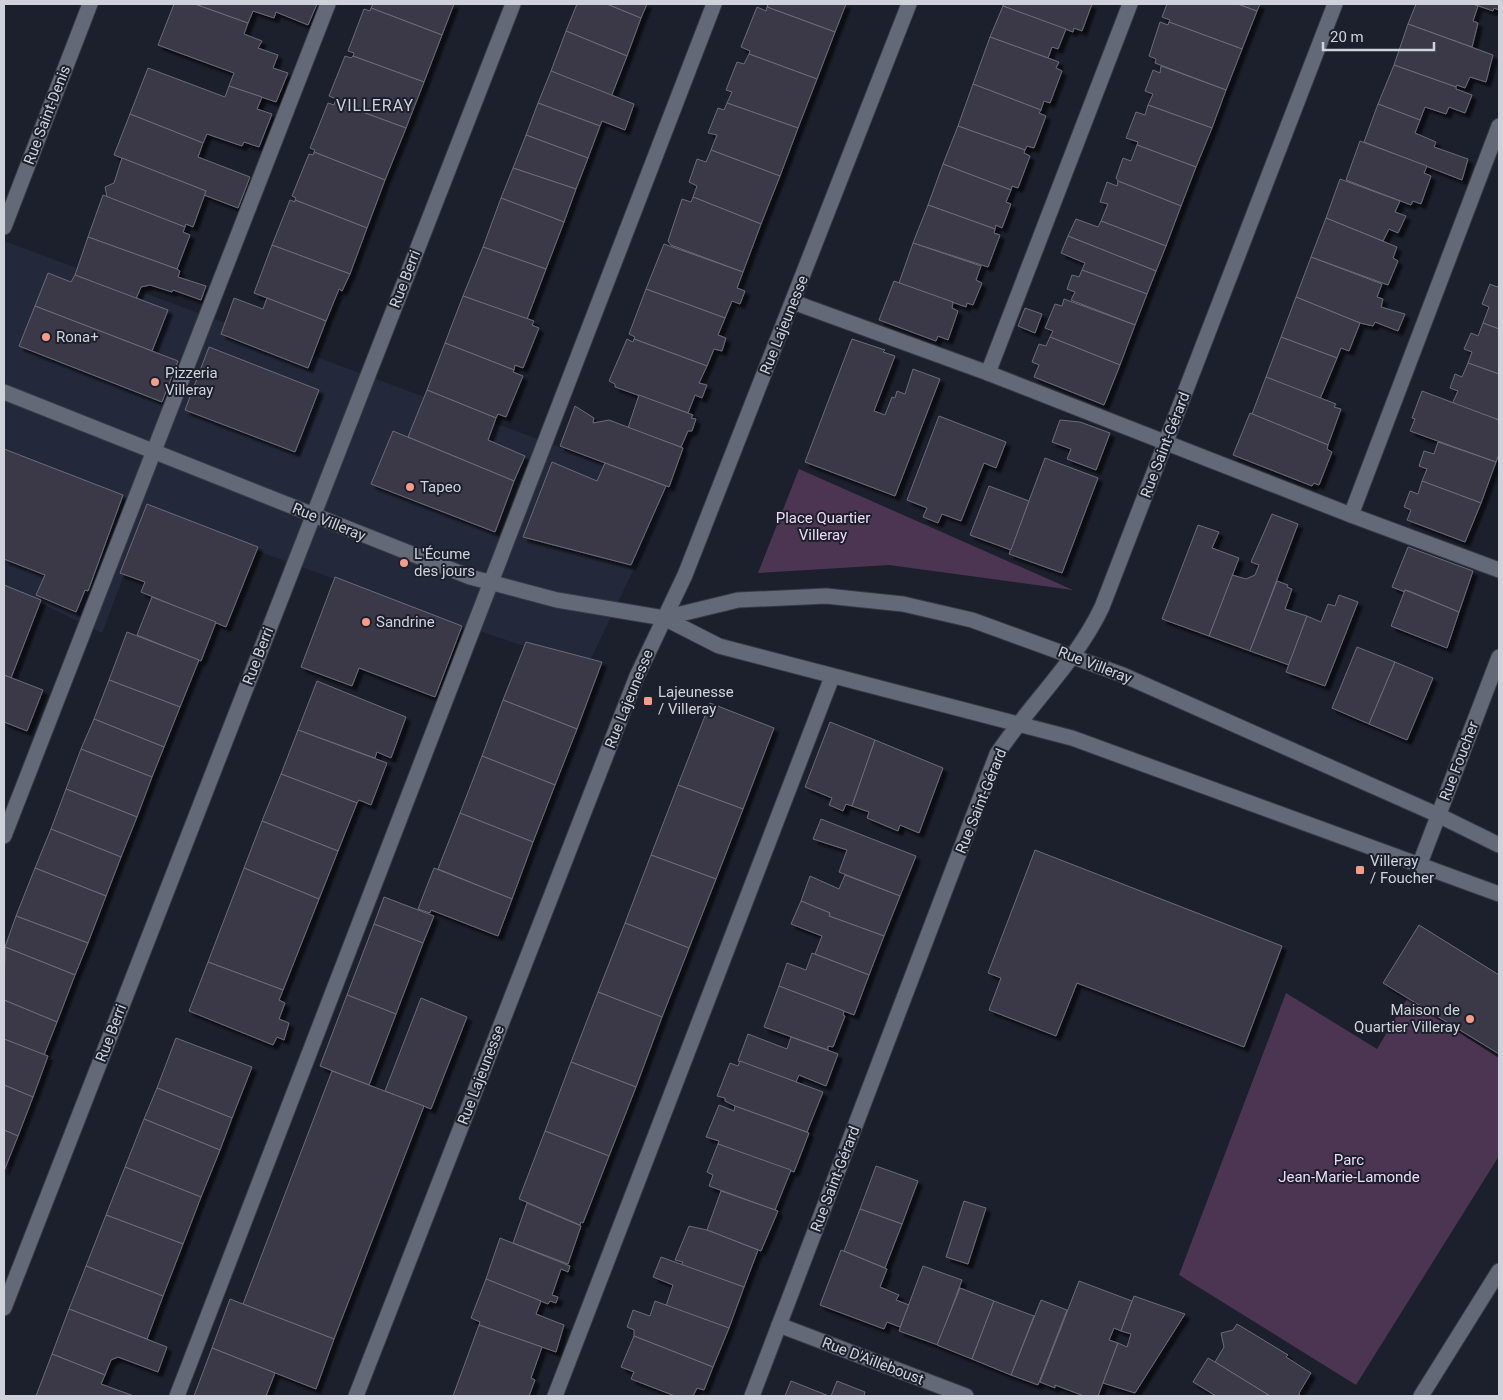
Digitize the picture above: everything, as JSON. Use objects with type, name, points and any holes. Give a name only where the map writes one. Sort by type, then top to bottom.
[{"type":"street","name":"Rue Saint-Denis","points":[[4,227],[90,4]]},
{"type":"street","points":[[4,836],[328,4]]},
{"type":"street","name":"Rue Berri","points":[[4,1308],[513,4]]},
{"type":"street","points":[[176,1396],[714,4]]},
{"type":"street","name":"Rue Lajeunesse","points":[[356,1396],[642,664],[685,575],[909,4]]},
{"type":"street","points":[[988,373],[1130,4]]},
{"type":"street","name":"Rue Saint-Gérard","points":[[752,1396],[997,754],[1087,636],[1111,586],[1336,4]]},
{"type":"street","points":[[1351,515],[1499,126]]},
{"type":"street","points":[[793,302],[988,373],[1351,515],[1499,570]]},
{"type":"street","name":"Rue Villeray","points":[[4,392],[491,584],[557,600],[664,618],[719,646],[1072,738],[1499,894]]},
{"type":"street","name":"Rue Villeray","points":[[664,618],[738,600],[826,596],[903,604],[972,620],[1123,674],[1438,815],[1499,845]]},
{"type":"street","name":"Rue Foucher","points":[[1419,866],[1499,657]]},
{"type":"street","points":[[556,1396],[832,677]]},
{"type":"street","points":[[1420,1396],[1499,1271]]},
{"type":"street","name":"Rue D'Ailleboust","points":[[779,1325],[966,1396]]},
{"type":"shaded area","points":[[4,241],[672,489],[587,667],[455,623],[255,550],[149,508],[102,633],[4,585]]},
{"type":"green space","name":"Place Quartier Villeray","points":[[799,469],[1073,590],[889,565],[758,573]]},
{"type":"green space","name":"Parc Jean-Marie-Lamonde","points":[[1286,993],[1377,1049],[1407,999],[1499,1058],[1499,1156],[1356,1385],[1179,1275]]},
{"type":"building","points":[[174,4],[195,4],[248,23],[244,34],[262,41],[258,48],[278,55],[273,68],[288,73],[276,102],[229,86],[234,73],[158,45]]},
{"type":"building","points":[[195,4],[317,4],[308,25],[276,12],[274,18],[253,11],[248,23]]},
{"type":"building","points":[[373,4],[454,4],[442,35],[371,8]]},
{"type":"building","points":[[577,4],[607,4],[641,18],[627,56],[566,31]]},
{"type":"building","points":[[607,4],[647,4],[641,18]]},
{"type":"building","points":[[768,4],[846,4],[835,32],[767,7]]},
{"type":"building","points":[[1003,4],[1092,4],[1082,31],[1074,28],[1073,32],[1003,6]]},
{"type":"building","points":[[1167,4],[1238,4],[1257,11],[1242,49],[1169,22],[1170,20],[1162,17]]},
{"type":"building","points":[[1238,4],[1260,4],[1257,11]]},
{"type":"building","points":[[1416,4],[1473,4],[1478,6],[1473,21],[1478,23],[1472,47],[1408,24]]},
{"type":"building","points":[[1473,4],[1499,4],[1499,10],[1494,8],[1493,11]]},
{"type":"building","points":[[1003,6],[1066,29],[1058,49],[1052,47],[1048,58],[990,37]]},
{"type":"building","points":[[757,7],[766,11],[767,7],[835,32],[817,79],[749,54],[750,51],[741,47]]},
{"type":"building","points":[[371,8],[442,35],[424,82],[353,56],[354,53],[348,51],[364,9],[370,11]]},
{"type":"building","points":[[1160,22],[1168,25],[1169,22],[1242,49],[1226,90],[1155,63],[1156,59],[1149,56]]},
{"type":"building","points":[[1408,24],[1493,55],[1486,82],[1470,77],[1465,88],[1457,85],[1456,87],[1394,65]]},
{"type":"building","points":[[566,31],[627,56],[611,97],[551,71]]},
{"type":"building","points":[[990,37],[1059,62],[1056,68],[1062,71],[1050,103],[1044,101],[1041,110],[973,84]]},
{"type":"building","points":[[749,54],[817,79],[798,128],[727,103],[732,92],[726,90],[737,62],[744,64]]},
{"type":"building","points":[[345,56],[351,58],[353,56],[424,82],[406,128],[335,102],[336,99],[329,96]]},
{"type":"building","points":[[1394,65],[1456,87],[1456,89],[1472,95],[1465,113],[1449,107],[1446,114],[1425,107],[1420,120],[1378,104]]},
{"type":"building","points":[[1161,66],[1226,90],[1212,128],[1148,105],[1153,94],[1145,91],[1153,70],[1160,73]]},
{"type":"building","points":[[148,68],[225,97],[229,86],[262,97],[257,109],[272,114],[259,147],[244,142],[242,146],[207,134],[203,143],[130,114]]},
{"type":"building","points":[[551,71],[634,104],[625,130],[602,121],[600,126],[538,103]]},
{"type":"building","points":[[973,84],[1041,110],[1039,113],[1046,116],[1034,148],[1027,146],[1025,150],[958,126]]},
{"type":"building","points":[[335,102],[406,128],[385,180],[314,152],[315,150],[310,148],[328,103],[334,105]]},
{"type":"building","points":[[538,103],[600,126],[588,158],[526,135]]},
{"type":"building","points":[[727,103],[798,128],[780,176],[711,150],[717,135],[708,133],[718,108],[724,110]]},
{"type":"building","points":[[1378,104],[1420,120],[1415,133],[1436,142],[1434,147],[1468,159],[1462,180],[1364,142]]},
{"type":"building","points":[[1148,105],[1212,128],[1196,167],[1137,145],[1138,142],[1126,138],[1136,112],[1145,115]]},
{"type":"building","points":[[130,114],[203,143],[198,157],[250,177],[238,208],[204,195],[206,191],[114,155]]},
{"type":"building","points":[[958,126],[1025,150],[1024,153],[1030,156],[1018,188],[1012,186],[1011,190],[943,164]]},
{"type":"building","points":[[526,135],[588,158],[576,189],[513,168]]},
{"type":"building","points":[[1360,141],[1427,166],[1424,173],[1431,176],[1421,204],[1413,201],[1411,205],[1346,180]]},
{"type":"building","points":[[1137,145],[1196,167],[1181,206],[1118,181],[1116,178],[1123,158],[1131,161]]},
{"type":"building","points":[[711,150],[780,176],[761,224],[693,197],[697,186],[689,182],[697,159],[706,162]]},
{"type":"building","points":[[314,152],[385,180],[367,228],[295,200],[296,198],[292,196],[309,154],[313,155]]},
{"type":"building","points":[[122,158],[206,191],[193,227],[186,224],[185,227],[107,197],[105,187],[114,183]]},
{"type":"building","points":[[943,164],[1011,190],[1006,202],[1011,204],[1002,228],[996,225],[995,229],[928,205]]},
{"type":"building","points":[[513,168],[576,189],[564,222],[501,198]]},
{"type":"building","points":[[1340,179],[1400,201],[1395,212],[1406,216],[1398,233],[1389,229],[1383,241],[1326,218]]},
{"type":"building","points":[[1118,181],[1181,206],[1166,246],[1101,221],[1108,204],[1100,202],[1107,182],[1117,186]]},
{"type":"building","points":[[103,195],[185,227],[183,232],[190,235],[177,269],[88,237]]},
{"type":"building","points":[[693,197],[761,224],[743,272],[671,245],[668,241],[682,199],[691,202]]},
{"type":"building","points":[[501,198],[564,222],[546,269],[483,247]]},
{"type":"building","points":[[290,200],[295,202],[295,200],[367,228],[350,274],[272,245]]},
{"type":"building","points":[[928,205],[995,229],[994,233],[1000,235],[988,267],[913,243]]},
{"type":"building","points":[[1326,218],[1397,247],[1393,258],[1398,261],[1388,285],[1311,257]]},
{"type":"building","points":[[1076,219],[1098,227],[1101,221],[1166,246],[1156,271],[1068,236]]},
{"type":"building","points":[[1068,236],[1156,271],[1147,294],[1082,270],[1085,263],[1061,253]]},
{"type":"building","points":[[88,237],[177,269],[180,271],[178,277],[206,286],[201,300],[173,290],[172,292],[150,285],[141,287],[136,299],[75,275]]},
{"type":"building","points":[[913,243],[981,266],[976,280],[982,283],[973,305],[967,303],[966,307],[899,283]]},
{"type":"building","points":[[664,244],[743,272],[737,288],[745,291],[740,304],[732,301],[725,318],[646,289]]},
{"type":"building","points":[[272,245],[350,274],[342,291],[339,289],[326,321],[254,293]]},
{"type":"building","points":[[483,247],[546,269],[527,319],[463,296]]},
{"type":"building","points":[[1311,257],[1382,284],[1377,297],[1383,299],[1381,307],[1405,314],[1398,331],[1375,322],[1373,326],[1360,323],[1296,297]]},
{"type":"building","points":[[1082,270],[1147,294],[1135,325],[1071,300],[1075,292],[1067,289],[1072,275],[1079,277]]},
{"type":"building","points":[[48,273],[71,282],[75,275],[168,310],[152,351],[35,306]]},
{"type":"building","points":[[894,281],[953,302],[952,308],[958,311],[948,340],[938,336],[936,341],[879,320]]},
{"type":"building","points":[[1490,284],[1497,287],[1499,285],[1499,329],[1483,323],[1489,307],[1482,304]]},
{"type":"building","points":[[646,289],[725,318],[718,335],[726,338],[722,351],[714,349],[707,366],[634,339],[635,337],[629,334]]},
{"type":"building","points":[[463,296],[534,321],[532,325],[539,328],[523,368],[515,365],[514,370],[445,343]]},
{"type":"building","points":[[1296,297],[1360,323],[1349,351],[1341,348],[1337,358],[1281,337]]},
{"type":"building","points":[[234,298],[263,309],[267,298],[326,321],[308,368],[221,334]]},
{"type":"building","points":[[1064,299],[1135,325],[1120,365],[1050,337],[1053,331],[1045,328],[1055,304],[1062,306]]},
{"type":"building","points":[[35,306],[178,361],[162,402],[19,346]]},
{"type":"building","points":[[1025,308],[1042,314],[1035,333],[1018,326]]},
{"type":"building","points":[[1483,323],[1499,329],[1499,374],[1468,363],[1472,352],[1464,349],[1471,333],[1478,336]]},
{"type":"building","points":[[1050,337],[1120,365],[1104,405],[1034,377],[1039,365],[1032,362],[1039,344],[1046,346]]},
{"type":"building","points":[[1281,337],[1337,358],[1320,399],[1266,377]]},
{"type":"building","points":[[627,339],[633,342],[634,339],[707,366],[699,383],[707,385],[702,398],[695,395],[688,413],[615,387],[615,384],[609,381]]},
{"type":"building","points":[[852,339],[885,350],[883,352],[895,356],[874,411],[885,415],[892,397],[895,398],[897,391],[905,394],[913,369],[940,379],[895,496],[805,462]]},
{"type":"building","points":[[445,343],[514,370],[513,372],[523,376],[506,417],[498,414],[496,418],[427,390]]},
{"type":"building","points":[[209,347],[319,390],[295,452],[185,410]]},
{"type":"building","points":[[1468,363],[1499,374],[1499,420],[1452,404],[1458,391],[1450,388],[1455,374],[1462,377]]},
{"type":"building","points":[[1266,377],[1336,404],[1334,407],[1341,409],[1328,445],[1252,414]]},
{"type":"building","points":[[427,390],[496,418],[488,440],[525,456],[514,481],[408,437]]},
{"type":"building","points":[[1422,391],[1499,420],[1499,454],[1496,462],[1410,431],[1415,419],[1412,418]]},
{"type":"building","points":[[639,395],[693,415],[691,418],[696,419],[692,431],[688,431],[681,447],[628,428]]},
{"type":"building","points":[[575,406],[594,418],[593,423],[609,420],[683,448],[669,487],[560,446]]},
{"type":"building","points":[[1250,413],[1328,445],[1327,449],[1332,452],[1319,485],[1314,483],[1312,486],[1233,455]]},
{"type":"building","points":[[939,416],[1006,442],[996,468],[984,463],[961,521],[942,514],[938,523],[923,517],[927,508],[907,500]]},
{"type":"building","points":[[1060,420],[1080,422],[1110,433],[1096,470],[1067,459],[1071,449],[1052,442]]},
{"type":"building","points":[[393,431],[514,481],[495,532],[371,484]]},
{"type":"building","points":[[1438,442],[1496,462],[1481,503],[1422,481],[1427,469],[1419,466],[1424,451],[1434,454]]},
{"type":"building","points":[[4,449],[123,495],[88,591],[85,590],[76,612],[36,595],[45,575],[4,559]]},
{"type":"building","points":[[1045,458],[1098,478],[1062,573],[1009,554]]},
{"type":"building","points":[[552,462],[597,481],[605,463],[666,486],[631,565],[523,537]]},
{"type":"building","points":[[1422,481],[1481,503],[1465,542],[1407,520],[1411,510],[1404,507],[1410,491],[1418,494]]},
{"type":"building","points":[[989,486],[1029,501],[1011,550],[970,535]]},
{"type":"building","points":[[147,504],[258,547],[226,627],[141,592],[145,582],[120,573]]},
{"type":"building","points":[[1272,514],[1298,524],[1250,651],[1209,636],[1232,575],[1246,579],[1255,575],[1259,565],[1251,562]]},
{"type":"building","points":[[1198,525],[1219,532],[1212,548],[1239,558],[1209,636],[1162,619]]},
{"type":"building","points":[[1408,547],[1473,571],[1459,612],[1409,591],[1405,590],[1405,592],[1392,587]]},
{"type":"building","points":[[335,577],[462,626],[435,697],[359,668],[352,686],[301,667]]},
{"type":"building","points":[[1277,581],[1288,585],[1287,587],[1292,589],[1285,609],[1307,616],[1289,665],[1250,651]]},
{"type":"building","points":[[4,585],[41,600],[11,678],[4,675]]},
{"type":"building","points":[[1405,590],[1459,612],[1447,648],[1391,626]]},
{"type":"building","points":[[1339,595],[1358,602],[1325,686],[1286,672],[1307,616],[1321,622],[1328,604],[1335,606]]},
{"type":"building","points":[[152,597],[216,622],[201,661],[137,635]]},
{"type":"building","points":[[127,632],[199,660],[180,707],[109,680]]},
{"type":"building","points":[[526,642],[602,662],[577,729],[503,700]]},
{"type":"building","points":[[1357,647],[1395,662],[1369,724],[1332,708]]},
{"type":"building","points":[[1395,662],[1433,678],[1407,740],[1369,724]]},
{"type":"building","points":[[4,675],[43,690],[27,731],[4,722]]},
{"type":"building","points":[[109,680],[180,707],[164,747],[94,719]]},
{"type":"building","points":[[317,681],[406,717],[391,758],[377,752],[375,758],[298,730]]},
{"type":"building","points":[[503,700],[577,729],[555,785],[482,756]]},
{"type":"building","points":[[710,703],[774,728],[743,809],[678,785]]},
{"type":"building","points":[[94,719],[164,747],[152,777],[81,749]]},
{"type":"building","points":[[830,722],[875,740],[852,806],[846,804],[843,811],[829,805],[832,798],[805,787]]},
{"type":"building","points":[[298,730],[387,763],[371,805],[359,800],[357,803],[281,774]]},
{"type":"building","points":[[875,740],[943,768],[919,833],[900,825],[898,831],[867,818],[869,812],[852,806]]},
{"type":"building","points":[[81,749],[152,777],[137,817],[66,789]]},
{"type":"building","points":[[482,756],[555,785],[533,842],[460,813]]},
{"type":"building","points":[[281,774],[357,803],[338,851],[262,821]]},
{"type":"building","points":[[678,785],[743,809],[716,879],[651,855]]},
{"type":"building","points":[[66,789],[137,817],[121,857],[51,829]]},
{"type":"building","points":[[460,813],[533,842],[512,899],[438,869]]},
{"type":"building","points":[[821,819],[916,856],[900,896],[839,872],[847,850],[813,839]]},
{"type":"building","points":[[262,821],[338,851],[319,899],[244,868]]},
{"type":"building","points":[[51,829],[121,857],[106,896],[35,868]]},
{"type":"building","points":[[1035,850],[1282,946],[1244,1047],[1077,983],[1056,1036],[989,1010],[1001,978],[988,973]]},
{"type":"building","points":[[651,855],[716,879],[689,948],[625,923]]},
{"type":"building","points":[[35,868],[106,896],[88,943],[16,916]]},
{"type":"building","points":[[244,868],[319,899],[283,990],[208,962]]},
{"type":"building","points":[[434,868],[512,899],[498,936],[431,910],[430,913],[418,909]]},
{"type":"building","points":[[845,875],[900,896],[884,936],[829,916],[830,913],[801,901],[810,876],[839,889]]},
{"type":"building","points":[[384,897],[434,916],[423,943],[374,924]]},
{"type":"building","points":[[801,901],[830,913],[829,916],[884,936],[869,975],[815,954],[822,936],[791,924]]},
{"type":"building","points":[[16,916],[88,943],[75,975],[5,947]]},
{"type":"building","points":[[625,923],[689,948],[662,1017],[598,992]]},
{"type":"building","points":[[374,924],[423,943],[396,1014],[347,995]]},
{"type":"building","name":"Maison de Quartier Villeray","points":[[1419,925],[1499,975],[1499,1054],[1383,983]]},
{"type":"building","points":[[5,947],[75,975],[57,1022],[4,1000]]},
{"type":"building","points":[[812,953],[869,975],[854,1015],[779,986],[787,963],[806,970]]},
{"type":"building","points":[[208,962],[283,990],[279,1000],[285,1003],[279,1019],[289,1023],[284,1040],[277,1037],[273,1045],[189,1011]]},
{"type":"building","points":[[779,986],[844,1011],[843,1015],[845,1016],[833,1047],[828,1046],[828,1050],[764,1027]]},
{"type":"building","points":[[598,992],[662,1017],[636,1087],[571,1062]]},
{"type":"building","points":[[347,995],[396,1014],[369,1085],[320,1066]]},
{"type":"building","points":[[421,998],[467,1017],[431,1109],[385,1091]]},
{"type":"building","points":[[4,1000],[57,1022],[44,1055],[4,1039]]},
{"type":"building","points":[[748,1034],[787,1049],[791,1037],[838,1054],[826,1086],[799,1075],[796,1082],[738,1061]]},
{"type":"building","points":[[176,1038],[252,1067],[232,1118],[157,1088]]},
{"type":"building","points":[[4,1039],[48,1056],[33,1097],[4,1085]]},
{"type":"building","points":[[740,1061],[823,1092],[807,1132],[735,1106],[725,1101],[725,1098],[717,1096],[730,1063],[738,1066]]},
{"type":"building","points":[[571,1062],[636,1087],[609,1156],[545,1131]]},
{"type":"building","points":[[332,1071],[424,1106],[334,1339],[243,1304]]},
{"type":"building","points":[[4,1085],[33,1097],[18,1136],[4,1130]]},
{"type":"building","points":[[157,1088],[232,1118],[220,1150],[144,1119]]},
{"type":"building","points":[[719,1105],[734,1111],[735,1106],[809,1133],[794,1172],[718,1144],[719,1141],[706,1137]]},
{"type":"building","points":[[144,1119],[220,1150],[201,1197],[125,1167]]},
{"type":"building","points":[[4,1130],[18,1136],[4,1171]]},
{"type":"building","points":[[545,1131],[609,1156],[583,1223],[581,1222],[580,1225],[519,1199]]},
{"type":"building","points":[[718,1144],[791,1170],[775,1210],[709,1186],[713,1175],[707,1172]]},
{"type":"building","points":[[876,1166],[918,1181],[902,1224],[860,1209]]},
{"type":"building","points":[[125,1167],[201,1197],[183,1244],[106,1215]]},
{"type":"building","points":[[721,1191],[778,1211],[761,1251],[707,1230]]},
{"type":"building","points":[[964,1201],[986,1208],[968,1264],[946,1257]]},
{"type":"building","points":[[527,1203],[581,1226],[568,1264],[513,1243]]},
{"type":"building","points":[[860,1209],[902,1224],[885,1268],[844,1251]]},
{"type":"building","points":[[106,1215],[183,1244],[163,1296],[86,1266]]},
{"type":"building","points":[[689,1226],[707,1230],[758,1250],[744,1287],[681,1265],[683,1262],[675,1260]]},
{"type":"building","points":[[500,1238],[570,1266],[568,1272],[561,1269],[552,1295],[558,1297],[556,1303],[550,1301],[548,1304],[486,1279]]},
{"type":"building","points":[[841,1250],[887,1269],[880,1287],[899,1295],[896,1300],[909,1305],[900,1327],[887,1322],[884,1329],[820,1305]]},
{"type":"building","points":[[661,1257],[744,1287],[729,1328],[666,1306],[673,1285],[653,1277]]},
{"type":"building","points":[[86,1266],[163,1296],[147,1339],[69,1309]]},
{"type":"building","points":[[923,1266],[962,1280],[938,1345],[899,1331]]},
{"type":"building","points":[[486,1279],[541,1301],[536,1314],[564,1325],[556,1352],[479,1325],[480,1322],[471,1318]]},
{"type":"building","points":[[1079,1281],[1132,1301],[1121,1331],[1114,1328],[1109,1340],[1118,1343],[1098,1396],[1084,1396],[1055,1385],[1055,1388],[1040,1382]]},
{"type":"building","points":[[960,1288],[994,1301],[972,1359],[937,1345]]},
{"type":"building","points":[[1134,1296],[1185,1314],[1135,1393],[1103,1383],[1118,1343],[1127,1347],[1131,1334],[1121,1331]]},
{"type":"building","points":[[230,1299],[334,1339],[316,1389],[212,1348]]},
{"type":"building","points":[[1041,1300],[1067,1310],[1038,1385],[1011,1375]]},
{"type":"building","points":[[655,1301],[729,1328],[713,1367],[634,1336],[634,1330],[627,1327],[633,1310],[650,1316]]},
{"type":"building","points":[[994,1301],[1034,1316],[1011,1375],[972,1359]]},
{"type":"building","points":[[69,1309],[167,1347],[158,1372],[118,1357],[111,1360],[105,1375],[52,1354]]},
{"type":"building","points":[[1237,1324],[1288,1355],[1286,1357],[1311,1373],[1299,1393],[1300,1396],[1270,1396],[1215,1362],[1224,1347],[1221,1333],[1233,1330]]},
{"type":"building","points":[[479,1325],[542,1347],[531,1378],[535,1380],[529,1396],[453,1396]]},
{"type":"building","points":[[634,1336],[713,1367],[704,1390],[697,1388],[693,1396],[675,1396],[631,1379],[634,1372],[621,1367]]},
{"type":"building","points":[[212,1348],[275,1373],[266,1396],[194,1396]]},
{"type":"building","points":[[52,1354],[105,1375],[101,1384],[134,1396],[36,1396]]},
{"type":"building","points":[[1208,1358],[1270,1396],[1216,1396],[1193,1382]]},
{"type":"building","points":[[791,1381],[829,1396],[785,1396]]},
{"type":"building","points":[[837,1381],[865,1392],[864,1396],[831,1396]]},
{"type":"place","name":"Rona+","points":[[46,337]]},
{"type":"place","name":"Pizzeria Villeray","points":[[155,382]]},
{"type":"place","name":"Tapeo","points":[[410,487]]},
{"type":"place","name":"L'Écume des jours","points":[[404,563]]},
{"type":"place","name":"Sandrine","points":[[366,622]]},
{"type":"place","name":"Lajeunesse / Villeray","points":[[648,701]]},
{"type":"place","name":"Villeray / Foucher","points":[[1360,870]]},
{"type":"place","name":"Maison de Quartier Villeray","points":[[1470,1019]]},
{"type":"district","name":"VILLERAY","points":[[375,105]]}]
